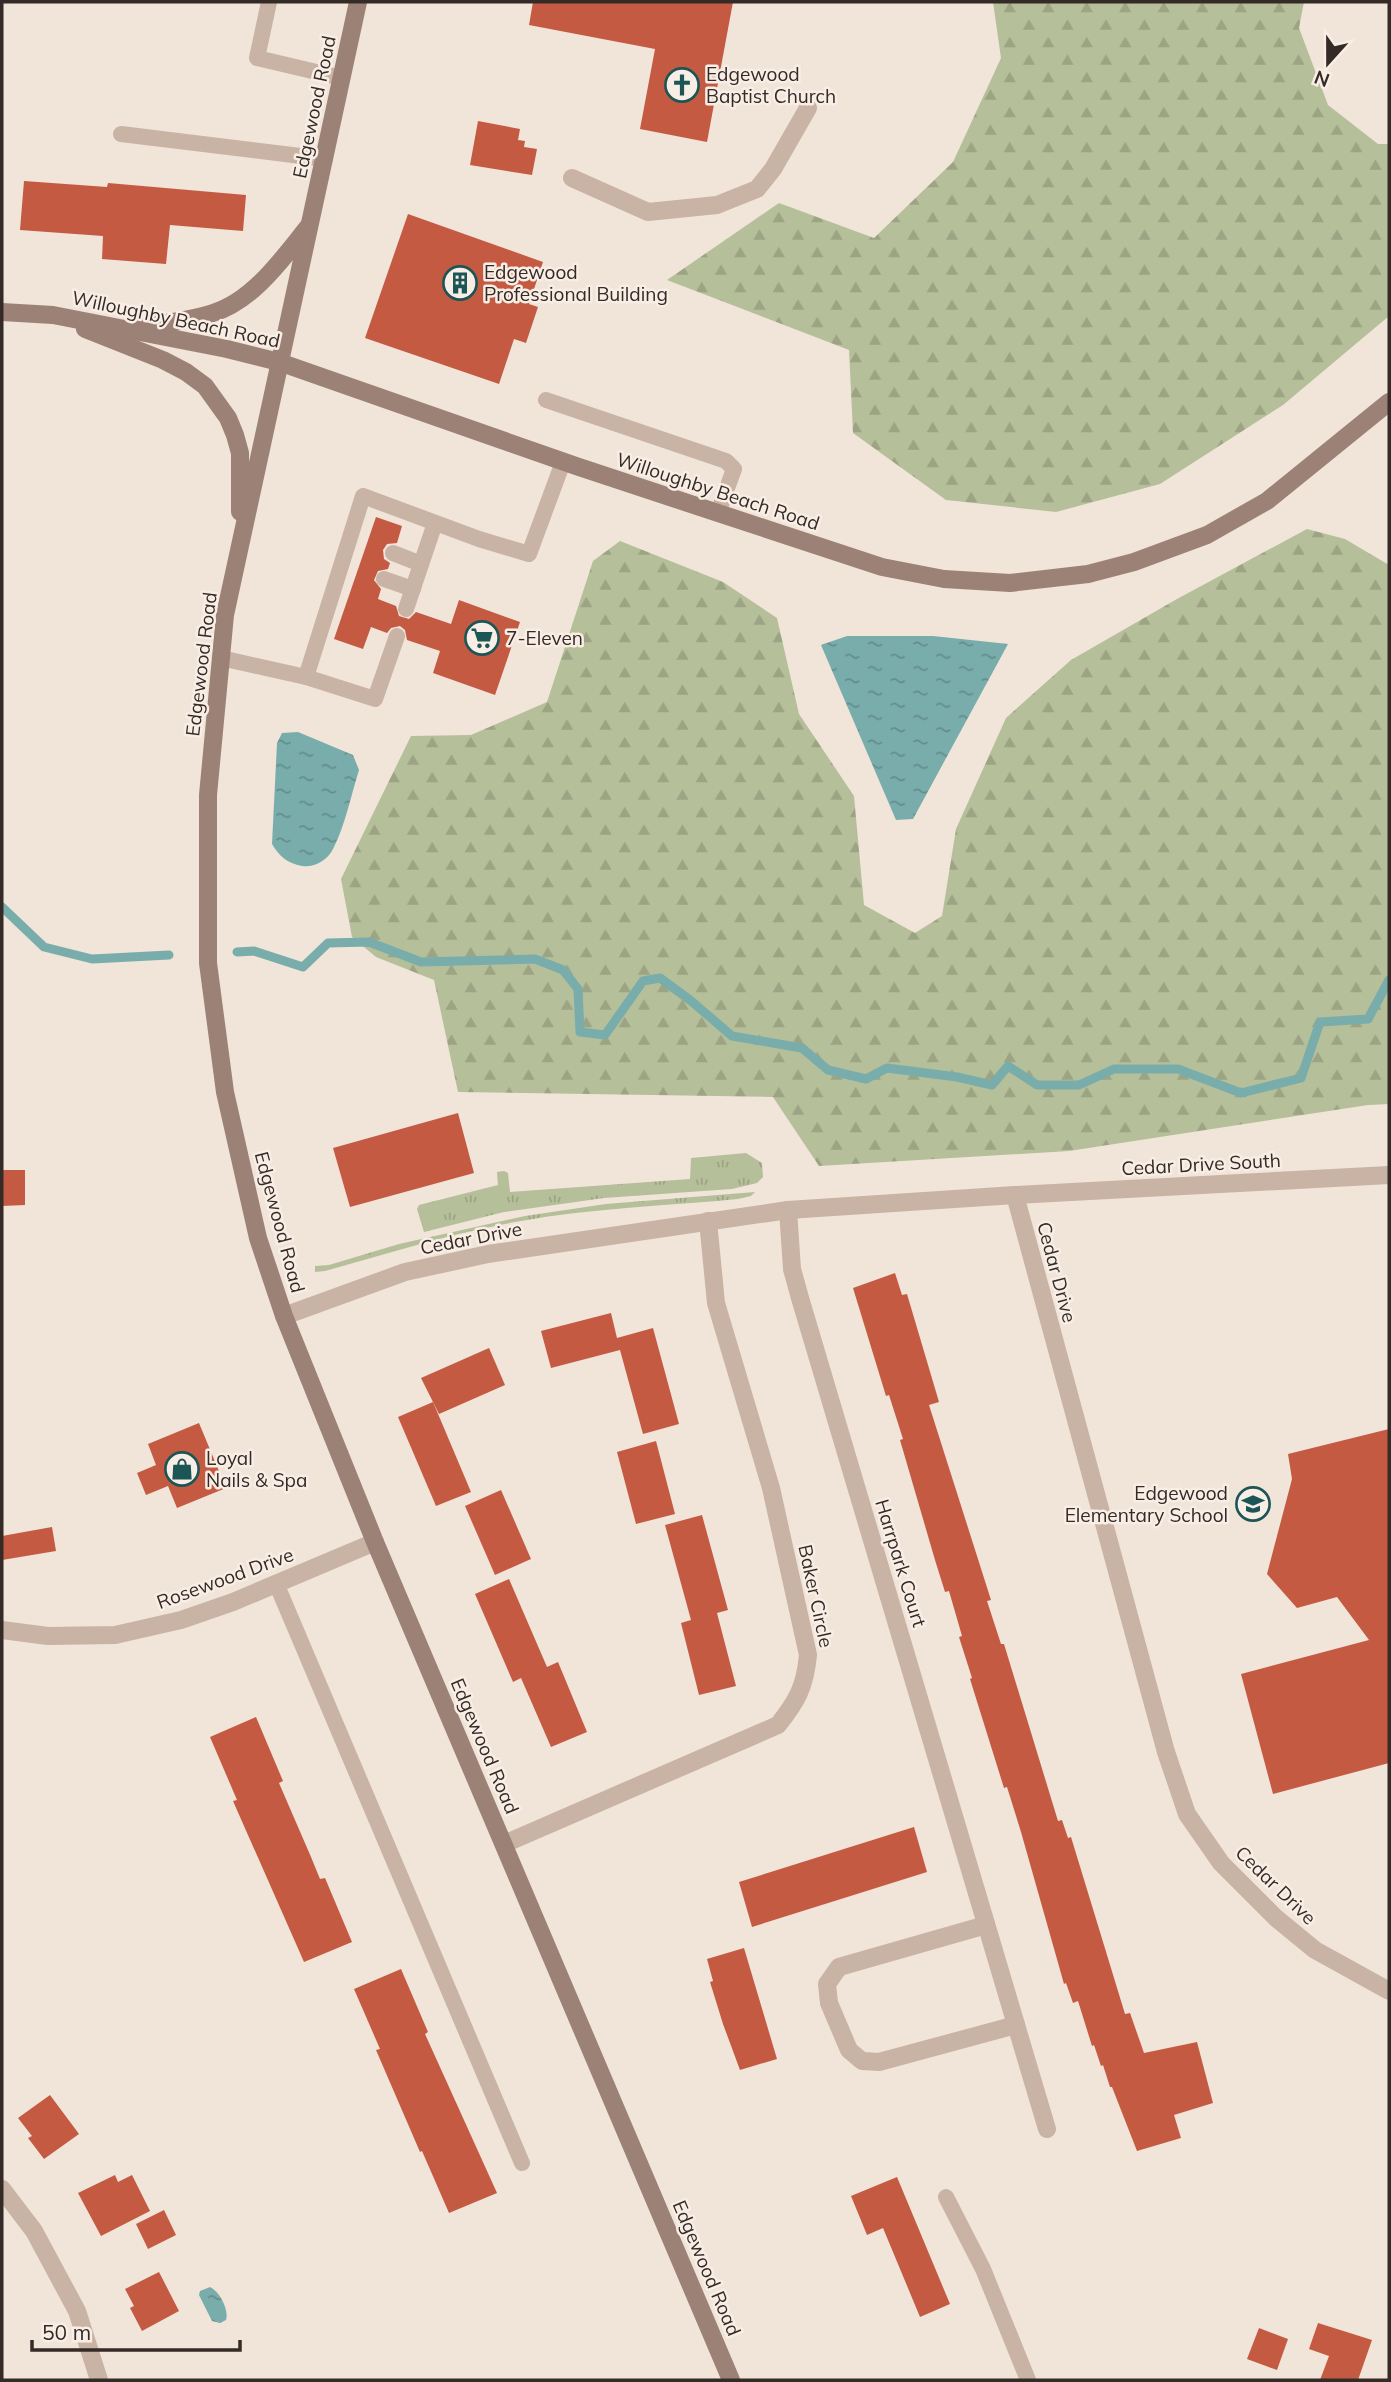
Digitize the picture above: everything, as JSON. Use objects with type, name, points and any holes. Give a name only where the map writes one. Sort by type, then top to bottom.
[{"type":"main road","name":"Edgewood Road","points":[[358,2],[225,615],[208,795],[208,964],[225,1092],[258,1238],[284,1316],[375,1542],[731,2380]]},
{"type":"main road","points":[[128,330],[214,313],[231,304],[270,275],[312,221]]},
{"type":"main road","name":"Willoughby Beach Road","points":[[2,313],[53,315],[279,362],[562,462],[882,567],[925,576],[1010,583],[1088,574],[1134,562],[1207,535],[1255,508],[1322,458],[1389,402]]},
{"type":"main road","points":[[53,315],[163,360],[205,386],[228,418],[240,453],[241,539]]},
{"type":"street","points":[[572,178],[648,212],[718,205],[757,189],[773,169],[808,108]]},
{"type":"street","name":"Cedar Drive South","points":[[1015,1195],[1389,1175]]},
{"type":"street","name":"Cedar Drive","points":[[284,1316],[405,1272],[488,1254],[788,1210],[1015,1195],[1166,1752],[1187,1814],[1221,1863],[1276,1918],[1315,1950],[1389,1991]]},
{"type":"street","name":"Harrpark Court","points":[[788,1210],[792,1269],[797,1289],[1047,2129]]},
{"type":"street","name":"Baker Circle","points":[[504,1844],[778,1725],[796,1702],[806,1679],[808,1655],[771,1488],[716,1303],[708,1221]]},
{"type":"street","name":"Rosewood Drive","points":[[2,1630],[48,1636],[115,1634],[181,1620],[375,1542]]},
{"type":"street","points":[[986,1925],[839,1967],[827,1984],[828,2003],[849,2050],[862,2062],[879,2062],[1016,2025]]},
{"type":"street","points":[[2,2189],[34,2231],[77,2311],[99,2380]]},
{"type":"lane","points":[[269,2],[257,58],[342,78]]},
{"type":"lane","points":[[121,134],[325,159]]},
{"type":"lane","points":[[546,400],[726,461],[734,469],[718,513]]},
{"type":"lane","points":[[306,677],[338,601],[341,565],[363,496],[529,554],[562,462]]},
{"type":"lane","points":[[405,609],[435,523]]},
{"type":"lane","points":[[350,538],[366,544]]},
{"type":"lane","points":[[393,553],[421,564]]},
{"type":"lane","points":[[341,565],[358,570]]},
{"type":"lane","points":[[384,579],[413,589]]},
{"type":"lane","points":[[221,658],[306,677],[375,699],[397,636]]},
{"type":"lane","points":[[276,1583],[522,2163]]},
{"type":"lane","points":[[946,2197],[983,2269],[1028,2380]]},
{"type":"green space","points":[[993,2],[1304,2],[1299,28],[1328,105],[1378,144],[1389,144],[1389,316],[1283,405],[1160,484],[1056,512],[946,500],[853,433],[849,350],[667,280],[779,203],[874,238],[953,162],[1001,58]]},
{"type":"green space","points":[[1307,529],[1345,539],[1389,565],[1389,1104],[1069,1151],[819,1166],[773,1097],[458,1092],[434,980],[376,957],[352,937],[341,879],[411,736],[471,735],[547,702],[593,561],[620,541],[723,582],[777,618],[799,714],[854,796],[864,905],[915,933],[942,916],[956,829],[1006,718],[1071,660]]},
{"type":"green space","points":[[746,1153],[762,1163],[763,1177],[757,1183],[732,1189],[604,1198],[504,1212],[424,1232],[417,1209],[419,1205],[498,1185],[497,1172],[508,1173],[510,1192],[690,1179],[691,1158]]},
{"type":"green space","points":[[755,1192],[751,1196],[738,1199],[602,1210],[521,1221],[447,1237],[315,1272],[315,1266],[329,1265],[399,1244],[525,1216],[606,1204]]},
{"type":"water","points":[[847,636],[933,636],[1008,644],[913,819],[896,820],[821,645]]},
{"type":"water","points":[[298,732],[353,755],[359,770],[331,853],[324,860],[307,866],[288,861],[272,844],[277,743],[282,733]]},
{"type":"water","points":[[210,2287],[225,2306],[226,2320],[220,2323],[212,2321],[199,2295],[200,2291]]},
{"type":"building","name":"Edgewood Baptist Church","points":[[533,2],[733,2],[707,142],[640,129],[655,49],[529,25]]},
{"type":"building","points":[[478,121],[520,129],[518,140],[525,141],[524,147],[537,149],[532,175],[470,165]]},
{"type":"building","points":[[24,181],[107,187],[108,183],[246,195],[243,231],[170,225],[166,264],[102,259],[103,236],[20,230]]},
{"type":"building","name":"Edgewood Professional Building","points":[[408,214],[543,262],[529,304],[538,307],[526,343],[514,339],[499,384],[365,338]]},
{"type":"building","points":[[376,517],[402,526],[397,543],[387,544],[383,550],[384,559],[390,563],[388,569],[378,571],[374,580],[381,589],[378,599],[396,606],[399,616],[409,619],[416,612],[451,624],[459,600],[520,622],[495,695],[433,673],[440,651],[407,640],[405,630],[400,626],[391,628],[387,633],[371,627],[363,649],[334,639]]},
{"type":"building","points":[[458,1113],[474,1173],[350,1207],[333,1148]]},
{"type":"building","points":[[2,1170],[25,1170],[25,1205],[2,1206]]},
{"type":"building","points":[[895,1273],[902,1295],[907,1294],[939,1402],[929,1405],[991,1600],[987,1601],[1001,1644],[1004,1644],[1058,1821],[1062,1820],[1068,1838],[1071,1837],[1125,2014],[1130,2013],[1144,2053],[1197,2042],[1213,2103],[1174,2115],[1181,2138],[1137,2151],[1103,2065],[1101,2066],[1094,2045],[1092,2046],[1078,2001],[1073,2003],[1066,1983],[1064,1984],[1021,1832],[1007,1787],[1004,1788],[970,1679],[972,1678],[959,1637],[962,1636],[949,1591],[945,1592],[935,1560],[900,1440],[903,1439],[889,1395],[886,1396],[853,1288]]},
{"type":"building","points":[[611,1313],[617,1338],[653,1328],[679,1424],[643,1434],[620,1350],[551,1368],[541,1331]]},
{"type":"building","points":[[489,1348],[505,1385],[439,1414],[421,1378]]},
{"type":"building","points":[[433,1402],[471,1492],[436,1506],[398,1417]]},
{"type":"building","name":"Loyal Nails & Spa","points":[[199,1423],[226,1488],[177,1508],[168,1486],[146,1495],[137,1473],[156,1465],[148,1444]]},
{"type":"building","name":"Edgewood Elementary School","points":[[1389,1429],[1389,1763],[1273,1794],[1241,1674],[1369,1640],[1337,1597],[1297,1608],[1267,1574],[1292,1479],[1288,1454]]},
{"type":"building","points":[[656,1441],[675,1514],[636,1524],[617,1452]]},
{"type":"building","points":[[501,1490],[531,1559],[495,1575],[465,1506]]},
{"type":"building","points":[[702,1515],[728,1610],[717,1613],[736,1686],[699,1695],[681,1623],[691,1620],[665,1525]]},
{"type":"building","points":[[52,1527],[56,1551],[2,1560],[2,1536]]},
{"type":"building","points":[[509,1579],[547,1667],[558,1662],[587,1732],[551,1747],[521,1678],[513,1682],[475,1594]]},
{"type":"building","points":[[256,1717],[283,1781],[279,1783],[320,1879],[325,1878],[352,1942],[304,1962],[233,1801],[237,1800],[210,1737]]},
{"type":"building","points":[[914,1827],[927,1872],[752,1927],[739,1882]]},
{"type":"building","points":[[744,1948],[777,2059],[740,2070],[710,1982],[713,1981],[707,1959]]},
{"type":"building","points":[[401,1969],[428,2032],[425,2034],[497,2193],[449,2213],[376,2050],[380,2049],[354,1989]]},
{"type":"building","points":[[50,2095],[79,2134],[44,2159],[28,2138],[32,2136],[18,2118]]},
{"type":"building","points":[[115,2175],[118,2182],[132,2175],[150,2211],[101,2236],[78,2193]]},
{"type":"building","points":[[897,2177],[950,2304],[920,2317],[883,2228],[867,2235],[851,2196]]},
{"type":"building","points":[[164,2210],[176,2235],[148,2249],[136,2224]]},
{"type":"building","points":[[159,2272],[179,2311],[142,2331],[130,2308],[134,2306],[125,2289]]},
{"type":"building","points":[[1318,2323],[1372,2340],[1358,2380],[1320,2380],[1329,2356],[1309,2349]]},
{"type":"building","points":[[1259,2328],[1288,2339],[1277,2370],[1247,2359]]},
{"type":"waterway","points":[[2,907],[44,947],[92,959],[169,955]]},
{"type":"waterway","points":[[237,952],[254,951],[303,967],[328,943],[369,942],[421,962],[535,959],[563,970],[578,989],[580,1032],[605,1035],[643,981],[660,978],[732,1036],[802,1048],[828,1070],[866,1079],[887,1068],[957,1077],[992,1085],[1008,1066],[1037,1085],[1079,1085],[1114,1069],[1178,1069],[1241,1093],[1301,1078],[1320,1022],[1368,1019],[1389,980]]},
{"type":"place","name":"Edgewood Baptist Church","points":[[682,85]]},
{"type":"place","name":"Edgewood Professional Building","points":[[460,283]]},
{"type":"place","name":"7-Eleven","points":[[482,638]]},
{"type":"place","name":"Loyal Nails & Spa","points":[[182,1469]]},
{"type":"place","name":"Edgewood Elementary School","points":[[1253,1504]]}]
